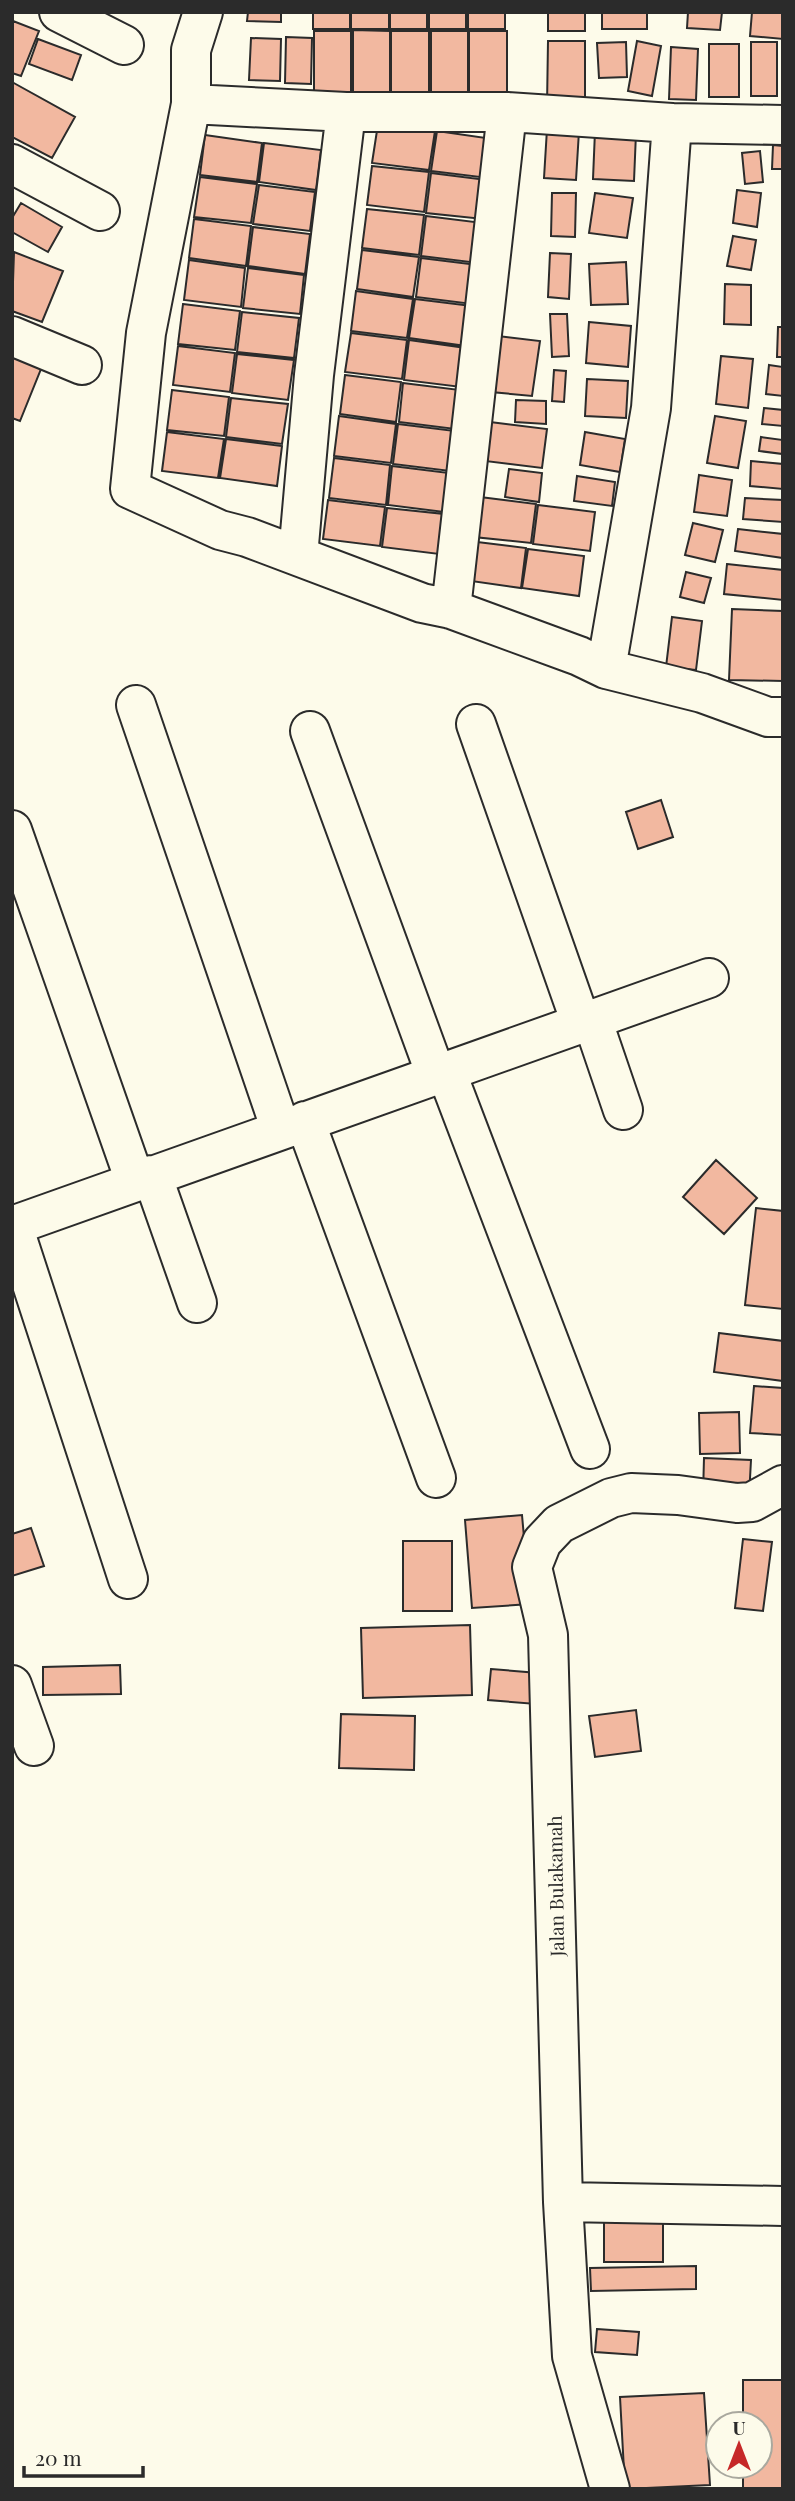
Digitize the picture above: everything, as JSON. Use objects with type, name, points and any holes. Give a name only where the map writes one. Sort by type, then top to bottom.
[{"type":"street","points":[[59,12],[124,45]]},
{"type":"street","points":[[203,12],[191,50],[191,104],[146,333],[130,489],[220,530],[247,537],[422,603],[451,609],[607,669],[702,693],[768,717],[783,717]]},
{"type":"street","points":[[191,104],[346,112],[507,112],[672,123],[783,125]]},
{"type":"street","points":[[298,556],[314,375],[346,112]]},
{"type":"street","points":[[451,609],[507,112]]},
{"type":"street","points":[[607,669],[652,408],[672,123]]},
{"type":"street","points":[[12,164],[100,211]]},
{"type":"street","points":[[12,337],[82,365]]},
{"type":"street","points":[[136,705],[293,1126],[436,1478]]},
{"type":"street","points":[[475,724],[586,1021],[623,1110]]},
{"type":"street","points":[[310,731],[441,1073],[590,1449]]},
{"type":"street","points":[[12,830],[144,1178],[197,1303]]},
{"type":"street","points":[[128,1579],[12,1226],[709,978]]},
{"type":"street","name":"Jalan Bulakamah","points":[[610,2489],[572,2356],[563,2202],[548,1635],[532,1567],[542,1542],[559,1524],[611,1498],[631,1493],[650,1493],[745,1503],[783,1485]]},
{"type":"street","points":[[12,1685],[34,1746]]},
{"type":"street","points":[[563,2202],[783,2206]]},
{"type":"building","points":[[248,12],[281,12],[281,22],[247,21]]},
{"type":"building","points":[[313,12],[350,12],[350,29],[313,29]]},
{"type":"building","points":[[351,12],[389,12],[389,29],[351,29]]},
{"type":"building","points":[[390,12],[427,12],[427,29],[390,29]]},
{"type":"building","points":[[429,12],[466,12],[466,29],[429,29]]},
{"type":"building","points":[[468,12],[505,12],[505,29],[468,29]]},
{"type":"building","points":[[548,12],[585,12],[585,31],[548,31]]},
{"type":"building","points":[[602,12],[647,12],[647,29],[602,29]]},
{"type":"building","points":[[688,12],[722,12],[720,30],[687,28]]},
{"type":"building","points":[[752,12],[783,12],[783,39],[750,36]]},
{"type":"building","points":[[13,21],[39,31],[21,76],[12,73]]},
{"type":"building","points":[[353,30],[390,31],[390,95],[353,95]]},
{"type":"building","points":[[314,31],[351,31],[351,95],[314,95]]},
{"type":"building","points":[[391,31],[429,31],[429,96],[391,95]]},
{"type":"building","points":[[431,31],[468,31],[468,96],[431,96]]},
{"type":"building","points":[[469,31],[507,31],[507,96],[469,96]]},
{"type":"building","points":[[286,37],[312,38],[311,84],[285,83]]},
{"type":"building","points":[[251,38],[281,39],[280,81],[249,80]]},
{"type":"building","points":[[38,39],[81,55],[72,80],[29,64]]},
{"type":"building","points":[[548,41],[585,41],[585,109],[547,106]]},
{"type":"building","points":[[637,41],[661,46],[652,96],[628,91]]},
{"type":"building","points":[[626,42],[627,77],[599,78],[597,43]]},
{"type":"building","points":[[751,42],[777,42],[777,96],[751,96]]},
{"type":"building","points":[[709,44],[739,44],[739,97],[709,97]]},
{"type":"building","points":[[671,47],[698,49],[696,100],[669,99]]},
{"type":"building","points":[[12,82],[75,117],[52,158],[12,137]]},
{"type":"building","points":[[378,124],[435,131],[429,170],[372,163]]},
{"type":"building","points":[[547,129],[579,131],[576,180],[544,178]]},
{"type":"building","points":[[437,131],[493,139],[488,178],[431,171]]},
{"type":"building","points":[[595,131],[636,133],[634,181],[593,179]]},
{"type":"building","points":[[205,135],[262,143],[257,182],[200,175]]},
{"type":"building","points":[[264,143],[321,150],[316,190],[259,182]]},
{"type":"building","points":[[773,145],[783,146],[783,169],[772,169]]},
{"type":"building","points":[[760,151],[763,182],[745,184],[742,153]]},
{"type":"building","points":[[372,166],[429,172],[424,212],[367,205]]},
{"type":"building","points":[[431,173],[487,180],[483,219],[426,213]]},
{"type":"building","points":[[200,177],[257,184],[251,223],[194,217]]},
{"type":"building","points":[[259,185],[315,192],[310,231],[253,224]]},
{"type":"building","points":[[737,190],[761,193],[757,227],[733,223]]},
{"type":"building","points":[[552,193],[576,193],[575,237],[551,236]]},
{"type":"building","points":[[595,193],[633,198],[627,238],[589,233]]},
{"type":"building","points":[[21,203],[62,227],[48,252],[12,232],[12,218]]},
{"type":"building","points":[[367,209],[424,215],[419,255],[362,248]]},
{"type":"building","points":[[426,216],[483,223],[478,263],[421,256]]},
{"type":"building","points":[[194,219],[251,226],[246,266],[189,258]]},
{"type":"building","points":[[253,227],[310,234],[305,274],[248,266]]},
{"type":"building","points":[[733,236],[756,240],[751,270],[727,266]]},
{"type":"building","points":[[362,250],[419,257],[413,297],[357,289]]},
{"type":"building","points":[[14,252],[63,271],[42,322],[12,311]]},
{"type":"building","points":[[550,253],[571,254],[569,299],[548,297]]},
{"type":"building","points":[[421,258],[478,265],[472,304],[416,297]]},
{"type":"building","points":[[189,260],[245,268],[241,307],[184,300]]},
{"type":"building","points":[[626,262],[628,304],[591,305],[589,264]]},
{"type":"building","points":[[248,268],[304,275],[300,314],[243,308]]},
{"type":"building","points":[[725,284],[751,285],[751,325],[724,324]]},
{"type":"building","points":[[356,291],[413,299],[407,338],[351,331]]},
{"type":"building","points":[[415,299],[472,306],[466,346],[409,338]]},
{"type":"building","points":[[183,304],[240,311],[235,350],[178,344]]},
{"type":"building","points":[[242,312],[299,318],[294,358],[237,352]]},
{"type":"building","points":[[550,314],[567,314],[569,356],[552,357]]},
{"type":"building","points":[[589,322],[631,326],[628,367],[586,363]]},
{"type":"building","points":[[778,327],[783,327],[783,357],[777,357]]},
{"type":"building","points":[[351,333],[407,340],[402,379],[345,372]]},
{"type":"building","points":[[498,336],[540,341],[532,396],[491,392]]},
{"type":"building","points":[[409,340],[466,348],[461,387],[404,380]]},
{"type":"building","points":[[12,346],[45,359],[20,421],[12,418]]},
{"type":"building","points":[[178,346],[235,353],[230,392],[173,385]]},
{"type":"building","points":[[237,354],[294,360],[288,400],[232,393]]},
{"type":"building","points":[[721,356],[753,359],[748,408],[716,404]]},
{"type":"building","points":[[769,365],[783,367],[783,396],[766,394]]},
{"type":"building","points":[[554,370],[566,371],[564,402],[552,401]]},
{"type":"building","points":[[345,375],[401,382],[396,422],[340,414]]},
{"type":"building","points":[[587,379],[628,381],[626,418],[585,416]]},
{"type":"building","points":[[403,383],[460,390],[455,429],[399,422]]},
{"type":"building","points":[[172,390],[229,397],[224,436],[167,430]]},
{"type":"building","points":[[231,398],[288,404],[282,444],[226,437]]},
{"type":"building","points":[[516,400],[546,401],[546,424],[515,422]]},
{"type":"building","points":[[764,408],[783,410],[783,426],[762,424]]},
{"type":"building","points":[[339,416],[396,424],[391,463],[334,456]]},
{"type":"building","points":[[715,416],[746,421],[738,468],[707,463]]},
{"type":"building","points":[[490,422],[547,429],[542,468],[485,461]]},
{"type":"building","points":[[398,424],[455,431],[450,471],[393,464]]},
{"type":"building","points":[[167,432],[224,439],[218,478],[162,471]]},
{"type":"building","points":[[585,432],[625,439],[620,472],[580,465]]},
{"type":"building","points":[[761,437],[783,440],[783,454],[759,451]]},
{"type":"building","points":[[226,439],[282,446],[277,486],[220,478]]},
{"type":"building","points":[[334,458],[390,465],[386,505],[329,498]]},
{"type":"building","points":[[751,461],[783,464],[783,489],[750,486]]},
{"type":"building","points":[[392,466],[449,473],[444,512],[388,505]]},
{"type":"building","points":[[509,469],[542,473],[539,502],[505,497]]},
{"type":"building","points":[[699,475],[732,480],[727,516],[694,512]]},
{"type":"building","points":[[577,476],[615,482],[612,506],[574,501]]},
{"type":"building","points":[[480,497],[536,504],[531,543],[474,537]]},
{"type":"building","points":[[745,498],[783,500],[783,522],[743,519]]},
{"type":"building","points":[[328,500],[385,507],[380,546],[323,539]]},
{"type":"building","points":[[538,505],[595,512],[590,551],[533,544]]},
{"type":"building","points":[[387,508],[444,514],[439,554],[382,547]]},
{"type":"building","points":[[693,523],[723,530],[715,562],[685,555]]},
{"type":"building","points":[[738,529],[783,534],[783,558],[735,551]]},
{"type":"building","points":[[469,541],[526,548],[521,588],[464,580]]},
{"type":"building","points":[[528,549],[584,556],[579,596],[522,588]]},
{"type":"building","points":[[727,564],[783,570],[783,600],[724,594]]},
{"type":"building","points":[[686,572],[711,578],[704,603],[680,597]]},
{"type":"building","points":[[732,609],[783,611],[783,681],[729,680]]},
{"type":"building","points":[[672,617],[702,621],[696,670],[666,667]]},
{"type":"building","points":[[661,800],[673,837],[638,849],[626,812]]},
{"type":"building","points":[[716,1160],[757,1198],[724,1234],[683,1197]]},
{"type":"building","points":[[756,1208],[783,1211],[783,1309],[745,1305]]},
{"type":"building","points":[[719,1333],[783,1341],[783,1381],[714,1372]]},
{"type":"building","points":[[754,1386],[783,1388],[783,1435],[750,1433]]},
{"type":"building","points":[[739,1412],[740,1453],[700,1454],[699,1413]]},
{"type":"building","points":[[704,1458],[751,1460],[749,1497],[703,1495]]},
{"type":"building","points":[[522,1515],[530,1604],[472,1608],[465,1520]]},
{"type":"building","points":[[31,1528],[44,1566],[12,1576],[12,1534]]},
{"type":"building","points":[[743,1539],[772,1542],[763,1611],[735,1608]]},
{"type":"building","points":[[403,1541],[452,1541],[452,1611],[403,1611]]},
{"type":"building","points":[[470,1625],[472,1695],[363,1698],[361,1628]]},
{"type":"building","points":[[120,1665],[121,1694],[43,1695],[43,1667]]},
{"type":"building","points":[[491,1669],[538,1673],[536,1704],[488,1700]]},
{"type":"building","points":[[636,1710],[641,1751],[595,1757],[589,1716]]},
{"type":"building","points":[[341,1714],[415,1716],[414,1770],[339,1768]]},
{"type":"building","points":[[604,2207],[663,2207],[663,2262],[604,2262]]},
{"type":"building","points":[[696,2266],[696,2289],[591,2291],[590,2268]]},
{"type":"building","points":[[597,2329],[639,2332],[637,2355],[595,2352]]},
{"type":"building","points":[[743,2380],[783,2380],[783,2489],[743,2489],[743,2480],[774,2480],[774,2410],[743,2410]]},
{"type":"building","points":[[704,2393],[704,2480],[710,2480],[710,2485],[625,2489],[620,2397]]}]
